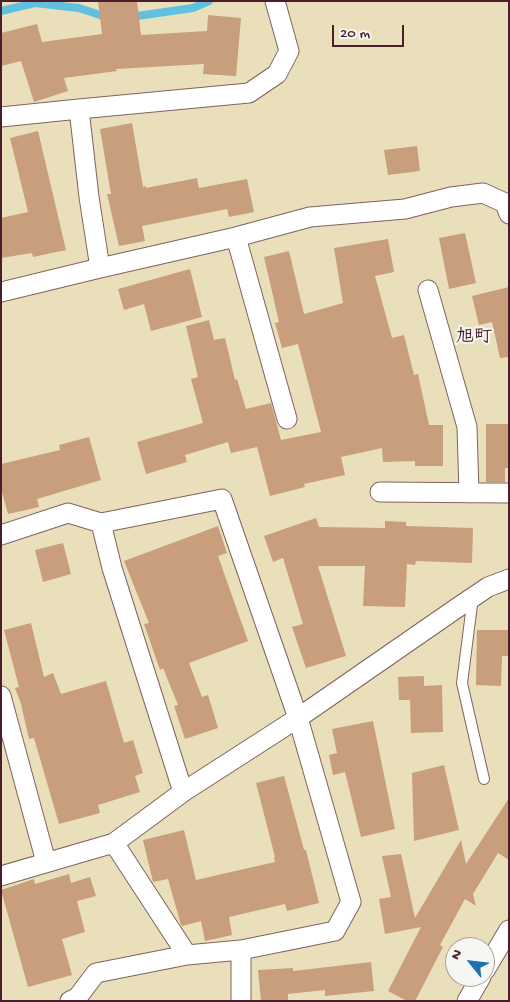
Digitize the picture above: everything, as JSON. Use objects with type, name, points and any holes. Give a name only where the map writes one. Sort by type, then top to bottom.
[{"type":"street","points":[[1,117],[249,93],[277,74],[289,51],[275,1]]},
{"type":"street","points":[[79,109],[89,197],[100,268]]},
{"type":"street","points":[[1,292],[236,237],[310,217],[405,209],[451,197],[483,193],[505,203],[509,214]]},
{"type":"street","points":[[236,237],[287,419]]},
{"type":"street","points":[[428,290],[467,427],[469,493]]},
{"type":"street","points":[[380,492],[509,493]]},
{"type":"street","points":[[1,535],[68,512],[101,523],[222,499],[298,718],[352,902],[335,930],[241,950],[187,955],[96,973],[75,1000]]},
{"type":"street","points":[[101,523],[112,568],[183,792]]},
{"type":"street","points":[[1,876],[114,843],[183,792],[298,718],[473,597],[488,587],[509,579]]},
{"type":"street","points":[[1,696],[46,862]]},
{"type":"street","points":[[114,843],[187,955]]},
{"type":"street","points":[[495,953],[509,930]]},
{"type":"street","points":[[241,950],[241,1001]]},
{"type":"street","points":[[466,1001],[475,987]]},
{"type":"lane","points":[[473,597],[462,682],[484,779]]},
{"type":"building","points":[[98,1],[137,1],[141,35],[207,31],[208,15],[241,18],[236,76],[203,74],[204,64],[116,69],[117,71],[64,78],[68,91],[34,102],[21,61],[1,66],[1,33],[37,24],[42,42],[102,34]]},
{"type":"building","points":[[132,123],[143,187],[197,178],[199,188],[247,179],[254,212],[229,217],[227,209],[142,226],[145,241],[119,246],[107,194],[111,194],[100,129]]},
{"type":"building","points":[[38,131],[66,250],[33,257],[32,253],[1,258],[1,218],[28,212],[10,138]]},
{"type":"building","points":[[417,146],[420,171],[388,175],[384,150]]},
{"type":"building","points":[[465,233],[476,283],[449,289],[439,238]]},
{"type":"building","points":[[388,239],[394,272],[375,276],[392,338],[404,335],[414,375],[418,374],[429,425],[443,425],[443,466],[415,466],[415,461],[383,462],[382,448],[341,457],[345,475],[304,484],[305,487],[270,496],[257,447],[231,453],[228,442],[185,455],[187,462],[146,474],[137,442],[203,423],[191,379],[198,377],[186,326],[209,320],[214,340],[225,338],[235,380],[237,379],[246,409],[271,403],[281,440],[321,432],[298,344],[282,348],[275,323],[279,322],[264,257],[289,251],[304,314],[343,303],[334,248]]},
{"type":"building","points":[[190,269],[202,317],[151,331],[144,304],[124,310],[118,289]]},
{"type":"building","points":[[509,287],[509,357],[500,358],[492,322],[479,325],[472,296]]},
{"type":"building","points":[[486,424],[509,424],[509,468],[505,468],[505,482],[486,482]]},
{"type":"building","points":[[89,437],[101,480],[37,499],[39,507],[8,514],[1,488],[1,464],[60,450],[59,445]]},
{"type":"building","points":[[316,518],[319,527],[385,528],[385,521],[406,522],[406,526],[473,528],[472,563],[416,561],[415,565],[407,564],[405,607],[363,606],[365,566],[318,566],[346,656],[306,668],[292,627],[303,624],[283,558],[273,562],[264,536]]},
{"type":"building","points":[[218,526],[227,553],[218,556],[248,641],[189,663],[202,697],[208,695],[218,728],[185,739],[174,706],[178,705],[163,668],[160,670],[144,624],[149,623],[124,561]]},
{"type":"building","points":[[63,543],[71,574],[43,582],[35,550]]},
{"type":"building","points":[[31,623],[44,677],[53,673],[61,694],[106,681],[124,743],[133,740],[143,773],[135,776],[140,792],[98,805],[100,813],[59,824],[34,738],[29,739],[21,704],[15,688],[19,687],[4,630]]},
{"type":"building","points":[[477,630],[509,630],[509,656],[502,656],[501,686],[476,685]]},
{"type":"building","points":[[424,676],[424,686],[442,685],[443,732],[411,733],[410,700],[399,700],[398,677]]},
{"type":"building","points":[[373,721],[395,829],[361,837],[345,772],[333,775],[329,755],[337,753],[332,729]]},
{"type":"building","points":[[444,765],[459,830],[414,841],[412,773]]},
{"type":"building","points":[[284,776],[304,850],[306,850],[319,903],[287,911],[285,904],[229,917],[232,935],[205,941],[201,921],[181,925],[168,879],[153,882],[143,840],[184,830],[196,880],[275,862],[256,783]]},
{"type":"building","points":[[509,798],[509,860],[498,853],[473,894],[476,906],[465,899],[440,945],[443,947],[415,1001],[407,1001],[388,991],[421,927],[385,934],[379,899],[391,897],[382,856],[401,854],[415,918],[461,840],[466,864]]},
{"type":"building","points":[[69,874],[71,883],[90,877],[96,896],[77,901],[85,932],[62,939],[72,975],[28,987],[1,890],[34,879],[35,884]]},
{"type":"building","points":[[371,962],[374,991],[325,996],[325,990],[288,994],[288,1001],[261,1001],[258,970],[293,968],[293,971]]},
{"type":"waterway","points":[[130,17],[193,8],[209,1]]},
{"type":"waterway","points":[[1,11],[35,3],[79,8],[109,18]]},
{"type":"district","name":"旭町","points":[[474,338]]}]
